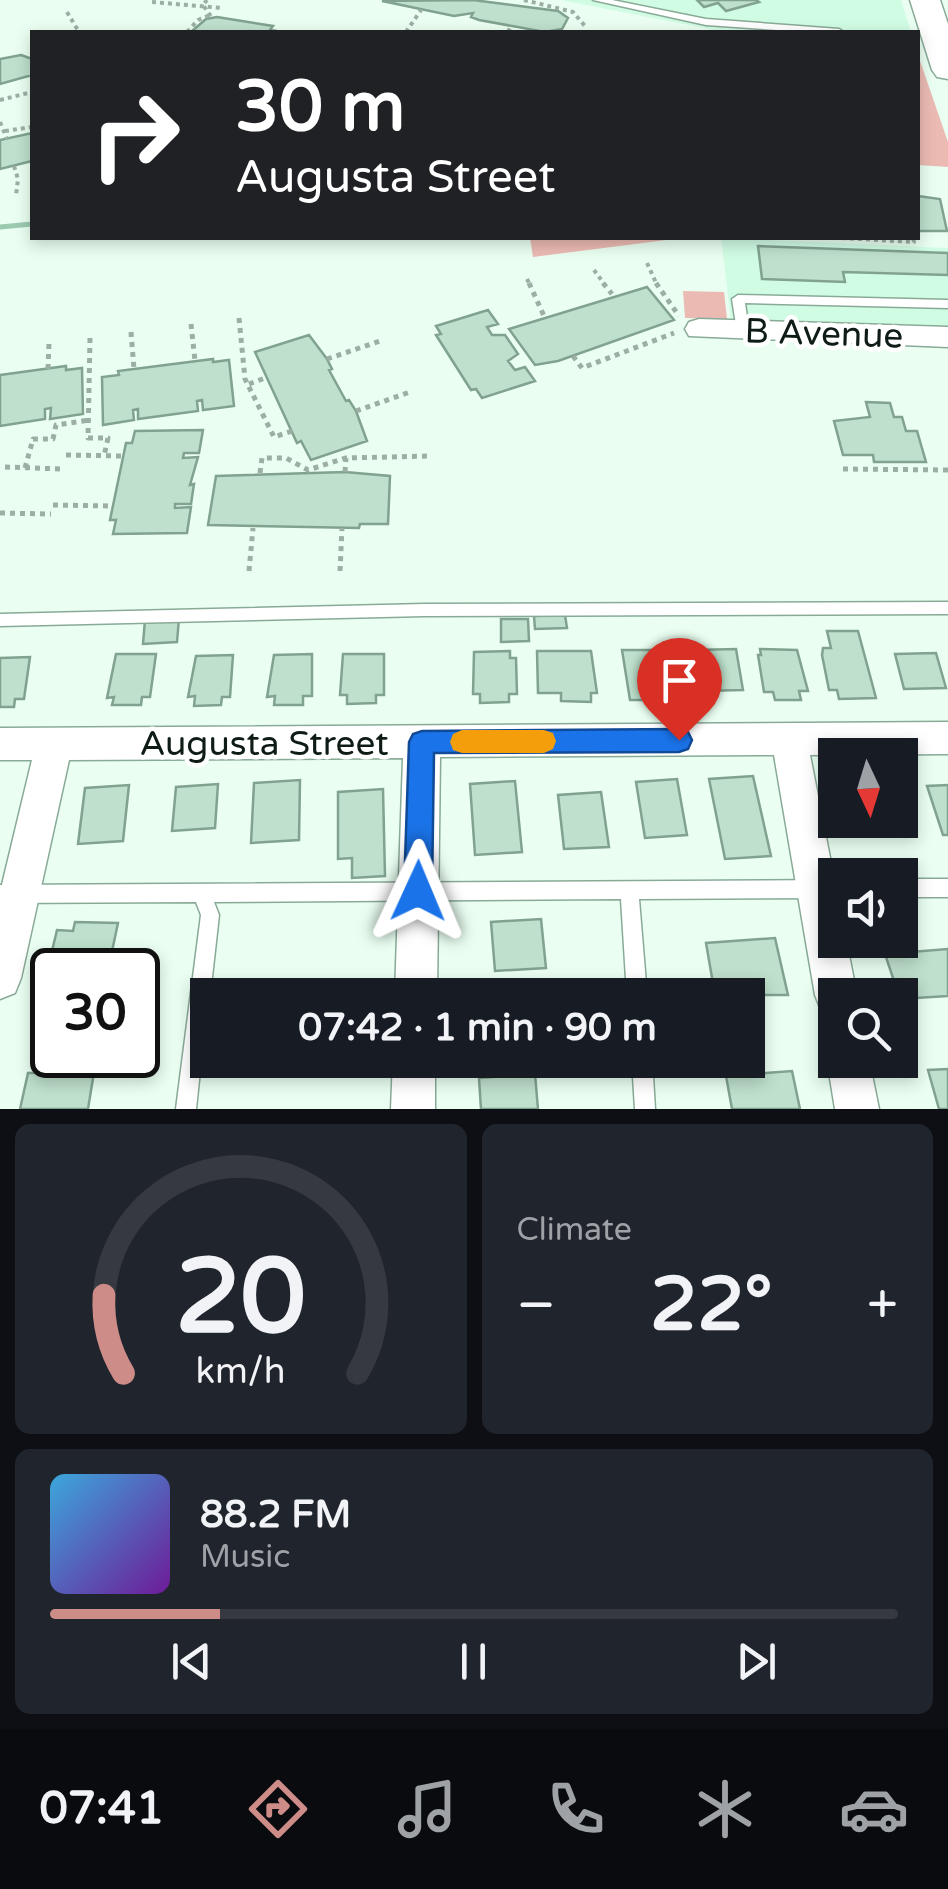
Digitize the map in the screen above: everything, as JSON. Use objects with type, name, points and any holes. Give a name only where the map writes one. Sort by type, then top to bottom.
[{"type":"main road","points":[[925,0],[927,38],[948,70]]},
{"type":"street","name":"B Avenue","points":[[699,329],[948,337]]},
{"type":"street","name":"Augusta Street","points":[[0,744],[948,738]]},
{"type":"street","points":[[789,740],[818,858]]},
{"type":"street","points":[[416,978],[422,742]]},
{"type":"street","points":[[0,978],[10,894],[54,744]]},
{"type":"street","points":[[413,1109],[414,1078]]},
{"type":"street","points":[[851,1078],[857,1109]]},
{"type":"lane","points":[[598,0],[706,22],[813,30]]},
{"type":"lane","points":[[743,330],[738,299],[948,304]]},
{"type":"lane","points":[[905,304],[914,336]]},
{"type":"lane","points":[[0,620],[425,610],[948,608]]},
{"type":"lane","points":[[918,888],[948,888]]},
{"type":"lane","points":[[10,894],[818,889]]},
{"type":"lane","points":[[629,890],[636,978]]},
{"type":"lane","points":[[186,1109],[210,915],[201,892]]},
{"type":"lane","points":[[643,1078],[646,1109]]},
{"type":"path","points":[[152,2],[205,2],[222,8]]},
{"type":"path","points":[[189,30],[198,20],[211,17],[205,2]]},
{"type":"path","points":[[526,2],[573,12],[586,26]]},
{"type":"path","points":[[407,30],[421,10]]},
{"type":"path","points":[[66,12],[78,30]]},
{"type":"path","points":[[509,30],[512,26]]},
{"type":"path","points":[[0,97],[30,93]]},
{"type":"path","points":[[0,122],[7,139]]},
{"type":"path","points":[[4,131],[30,126]]},
{"type":"path","points":[[14,166],[18,179],[16,195]]},
{"type":"path","points":[[878,240],[913,240]]},
{"type":"path","points":[[572,356],[582,368],[679,331],[680,317],[647,263]]},
{"type":"path","points":[[594,270],[612,294]]},
{"type":"path","points":[[527,279],[544,316]]},
{"type":"path","points":[[239,318],[248,384],[274,437],[292,432]]},
{"type":"path","points":[[191,324],[195,361]]},
{"type":"path","points":[[131,332],[134,369]]},
{"type":"path","points":[[642,334],[649,342]]},
{"type":"path","points":[[90,338],[88,438],[108,438],[104,456]]},
{"type":"path","points":[[327,359],[380,341]]},
{"type":"path","points":[[48,369],[49,344]]},
{"type":"path","points":[[248,384],[265,378]]},
{"type":"path","points":[[356,410],[410,392]]},
{"type":"path","points":[[24,468],[33,439],[53,439],[56,425],[89,420]]},
{"type":"path","points":[[66,455],[124,456]]},
{"type":"path","points":[[260,473],[262,458],[286,458],[308,470],[346,458],[428,456]]},
{"type":"path","points":[[345,472],[346,458]]},
{"type":"path","points":[[5,467],[63,468]]},
{"type":"path","points":[[842,469],[948,470]]},
{"type":"path","points":[[53,505],[113,506]]},
{"type":"path","points":[[0,513],[50,514]]},
{"type":"path","points":[[248,571],[253,528]]},
{"type":"path","points":[[340,571],[342,528]]},
{"type":"shaded area","points":[[561,0],[901,0],[910,30],[714,30]]},
{"type":"shaded area","points":[[920,61],[948,142],[948,167],[920,165]]},
{"type":"shaded area","points":[[530,240],[666,240],[533,257]]},
{"type":"shaded area","points":[[721,240],[948,248],[948,328],[731,321]]},
{"type":"shaded area","points":[[683,291],[724,292],[727,319],[685,318]]},
{"type":"building","points":[[473,0],[558,11],[568,18],[562,29],[534,30],[479,20],[471,17],[473,13],[454,16],[382,1]]},
{"type":"building","points":[[697,0],[759,2],[726,11],[718,3],[704,7]]},
{"type":"building","points":[[217,17],[273,26],[270,30],[193,30],[206,19]]},
{"type":"building","points":[[21,55],[30,58],[30,76],[0,84],[0,59]]},
{"type":"building","points":[[30,133],[30,162],[0,169],[0,140]]},
{"type":"building","points":[[920,196],[940,199],[947,231],[920,231]]},
{"type":"building","points":[[758,246],[948,253],[948,275],[843,272],[845,282],[762,279]]},
{"type":"building","points":[[647,287],[674,320],[558,361],[535,365],[509,329]]},
{"type":"building","points":[[488,310],[498,324],[487,327],[492,335],[505,335],[518,354],[508,361],[515,370],[525,367],[535,381],[482,398],[476,389],[471,390],[436,335],[441,334],[436,326]]},
{"type":"building","points":[[309,335],[327,359],[346,401],[356,411],[367,441],[311,460],[301,441],[297,443],[255,352]]},
{"type":"building","points":[[229,360],[234,406],[203,410],[202,400],[197,401],[198,411],[138,419],[138,409],[133,410],[134,420],[103,425],[102,377],[119,375],[118,371]]},
{"type":"building","points":[[66,366],[66,370],[82,368],[83,414],[50,419],[51,408],[45,409],[45,419],[0,426],[0,375]]},
{"type":"building","points":[[866,402],[890,403],[894,417],[902,417],[906,431],[917,431],[926,462],[874,462],[873,455],[843,455],[834,421],[870,417]]},
{"type":"building","points":[[203,430],[199,453],[184,453],[183,458],[198,457],[190,485],[194,484],[191,504],[175,504],[175,508],[191,507],[187,533],[113,534],[116,520],[110,520],[126,443],[132,443],[135,431]]},
{"type":"building","points":[[345,472],[390,476],[388,524],[360,524],[359,528],[208,525],[216,476]]},
{"type":"building","points":[[565,615],[567,628],[535,629],[534,616]]},
{"type":"building","points":[[179,618],[177,642],[143,644],[145,620]]},
{"type":"building","points":[[501,619],[528,619],[529,641],[501,642]]},
{"type":"building","points":[[827,631],[858,631],[876,698],[839,699],[837,690],[829,690],[822,655],[823,648],[831,648]]},
{"type":"building","points":[[736,649],[743,690],[700,691],[695,650]]},
{"type":"building","points":[[760,649],[797,650],[808,691],[799,691],[801,700],[775,700],[773,692],[764,692]]},
{"type":"building","points":[[622,650],[663,650],[668,692],[662,692],[663,700],[630,700]]},
{"type":"building","points":[[510,651],[510,658],[516,658],[517,694],[509,694],[509,702],[480,703],[480,694],[473,694],[474,652]]},
{"type":"building","points":[[537,651],[591,651],[597,693],[591,693],[591,702],[561,701],[561,693],[538,693]]},
{"type":"building","points":[[936,653],[946,688],[904,689],[895,654]]},
{"type":"building","points":[[116,654],[156,654],[150,697],[142,697],[141,705],[112,705],[114,697],[107,698]]},
{"type":"building","points":[[312,654],[312,696],[303,696],[303,705],[274,705],[275,696],[267,697],[274,655]]},
{"type":"building","points":[[343,654],[384,654],[384,695],[376,695],[376,703],[347,704],[347,695],[340,695]]},
{"type":"building","points":[[233,655],[230,697],[222,697],[221,705],[194,706],[195,696],[188,697],[196,656]]},
{"type":"building","points":[[30,657],[24,699],[15,699],[14,707],[0,707],[0,658]]},
{"type":"building","points":[[753,776],[771,856],[725,859],[709,779]]},
{"type":"building","points":[[677,779],[687,835],[645,838],[636,782]]},
{"type":"building","points":[[300,780],[299,840],[251,843],[254,783]]},
{"type":"building","points":[[515,781],[522,852],[475,855],[470,784]]},
{"type":"building","points":[[218,784],[215,828],[172,831],[176,787]]},
{"type":"building","points":[[129,785],[123,841],[78,844],[85,788]]},
{"type":"building","points":[[948,785],[948,835],[943,835],[927,786]]},
{"type":"building","points":[[383,789],[385,876],[352,878],[352,858],[338,859],[338,792]]},
{"type":"building","points":[[601,792],[609,847],[564,849],[558,795]]},
{"type":"building","points":[[541,919],[546,968],[495,971],[491,922]]},
{"type":"building","points":[[75,922],[118,923],[113,948],[53,948],[57,930],[73,931]]},
{"type":"building","points":[[775,938],[788,995],[765,995],[765,978],[712,978],[706,943]]},
{"type":"building","points":[[948,949],[948,996],[918,998],[918,978],[893,978],[886,958],[918,958],[918,951]]},
{"type":"building","points":[[948,1069],[948,1109],[939,1109],[928,1070]]},
{"type":"building","points":[[792,1071],[800,1109],[732,1109],[726,1078],[765,1078],[765,1073]]},
{"type":"building","points":[[28,1073],[30,1078],[93,1078],[88,1109],[20,1109]]},
{"type":"building","points":[[479,1078],[535,1078],[538,1109],[481,1109]]},
{"type":"waterway","points":[[0,227],[30,224]]},
{"type":"slow traffic","points":[[462,742],[544,741]]},
{"type":"route","points":[[418,891],[422,742],[679,740]]}]
